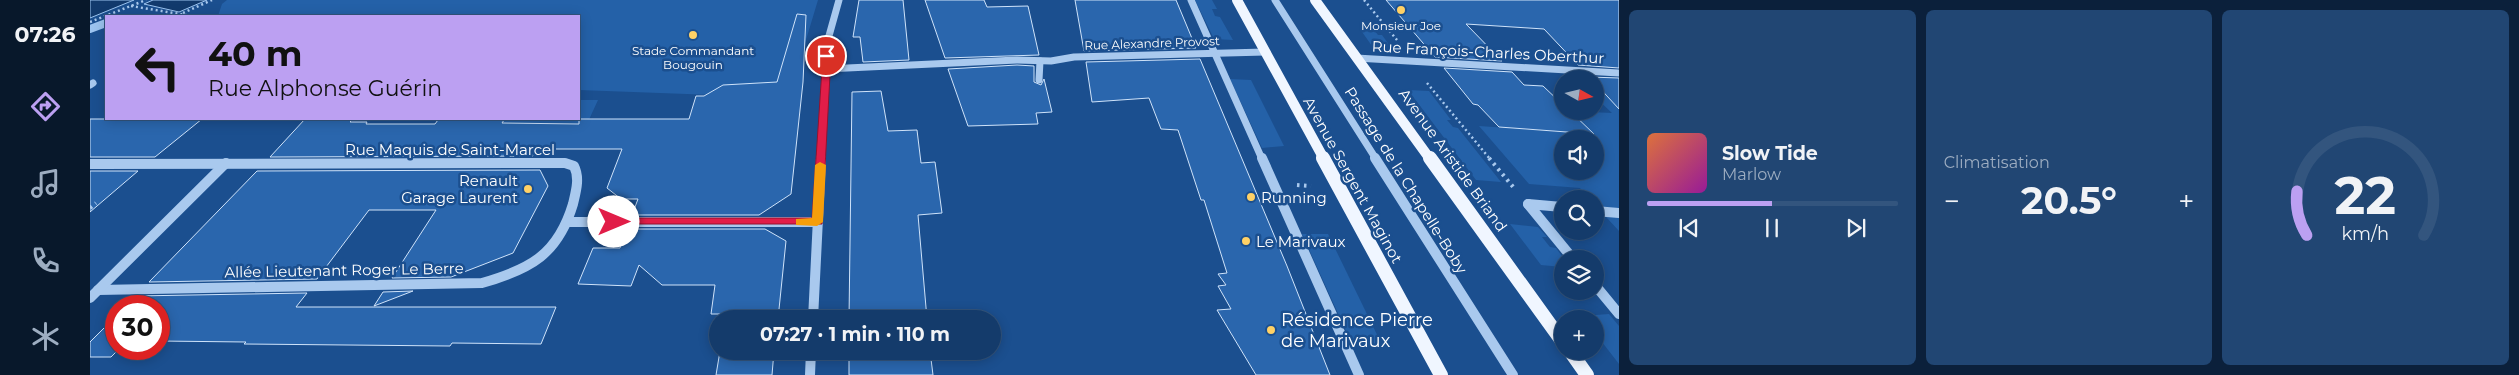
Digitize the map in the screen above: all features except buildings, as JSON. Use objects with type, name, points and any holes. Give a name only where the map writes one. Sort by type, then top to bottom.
[{"type":"main road","name":"Avenue Sergent Maginot","points":[[1237,0],[1441,375]]},
{"type":"main road","name":"Avenue Aristide Briand","points":[[1315,0],[1554,330]]},
{"type":"main road","points":[[1576,360],[1587,375]]},
{"type":"street","points":[[813,310],[827,43],[839,0]]},
{"type":"street","points":[[1191,0],[1359,375]]},
{"type":"street","name":"Passage de la Chapelle-Boby","points":[[1275,0],[1514,375]]},
{"type":"street","name":"Rue Alexandre Provost","points":[[826,69],[1017,60],[1040,61],[1074,57],[1265,52]]},
{"type":"street","name":"Rue François-Charles Oberthur","points":[[1356,58],[1619,73]]},
{"type":"street","points":[[1039,80],[1040,61]]},
{"type":"street","points":[[90,164],[226,163]]},
{"type":"street","points":[[90,298],[226,163]]},
{"type":"street","name":"Rue Maquis de Saint-Marcel","points":[[226,163],[565,163],[574,166],[578,172],[576,191],[568,222]]},
{"type":"street","points":[[1528,204],[1554,206]]},
{"type":"street","points":[[1528,204],[1566,250]]},
{"type":"street","points":[[1604,212],[1619,213]]},
{"type":"street","points":[[568,222],[817,222]]},
{"type":"street","name":"Allée Lieutenant Roger Le Berre","points":[[98,290],[482,283],[502,278],[543,254],[560,237],[568,222]]},
{"type":"street","points":[[1604,296],[1619,314]]},
{"type":"street","points":[[810,375],[811,360]]},
{"type":"path","points":[[108,15],[146,0]]},
{"type":"path","points":[[182,14],[212,0]]},
{"type":"path","points":[[131,6],[187,15]]},
{"type":"path","points":[[90,22],[105,16]]},
{"type":"path","name":"Avenue Aristide Briand","points":[[1424,79],[1528,204]]},
{"type":"path","points":[[90,208],[96,203]]},
{"type":"shaded area","points":[[90,0],[134,0],[90,18]]},
{"type":"shaded area","points":[[153,0],[207,0],[179,12],[144,4]]},
{"type":"shaded area","name":"Stade Commandant Bougouin","points":[[227,0],[818,0],[790,93],[714,95],[580,90],[580,15],[218,15],[222,4]]},
{"type":"shaded area","points":[[1195,0],[1212,0],[1217,9],[1212,9],[1215,16],[1220,17],[1233,40],[1214,39]]},
{"type":"shaded area","points":[[1360,29],[1374,30],[1378,35],[1382,35],[1393,50],[1372,46]]},
{"type":"shaded area","points":[[1230,79],[1251,80],[1284,146],[1262,148]]},
{"type":"shaded area","points":[[1604,88],[1612,88],[1619,94],[1619,231],[1604,215],[1604,190],[1582,190],[1580,188],[1529,184],[1479,126],[1554,131],[1554,180],[1604,180],[1604,130],[1589,130],[1579,120],[1604,120],[1604,113],[1612,113],[1604,105]]},
{"type":"shaded area","points":[[1408,90],[1429,91],[1451,120],[1447,120],[1453,127],[1458,128],[1501,182],[1476,180]]},
{"type":"shaded area","points":[[580,100],[598,100],[587,124],[502,123],[504,120],[580,120]]},
{"type":"shaded area","points":[[1510,224],[1538,227],[1547,237],[1542,237],[1550,247],[1556,248],[1557,250],[1554,250],[1554,266],[1541,265]]},
{"type":"shaded area","points":[[1302,234],[1328,234],[1383,347],[1351,342]]},
{"type":"shaded area","points":[[1604,314],[1609,314],[1619,326],[1619,364],[1604,345]]},
{"type":"waterway","points":[[90,29],[105,23]]},
{"type":"slow traffic","points":[[800,222],[817,222],[820,165]]},
{"type":"place","name":"Monsieur Joe","points":[[1401,10]]},
{"type":"place","name":"Stade Commandant Bougouin","points":[[693,35]]},
{"type":"place","name":"Renault Garage Laurent","points":[[528,189]]},
{"type":"place","name":"Running","points":[[1251,197]]},
{"type":"place","name":"Le Marivaux","points":[[1246,241]]},
{"type":"place","name":"Résidence Pierre de Marivaux","points":[[1271,330]]},
{"type":"route","points":[[614,222],[817,222],[826,56]]}]
